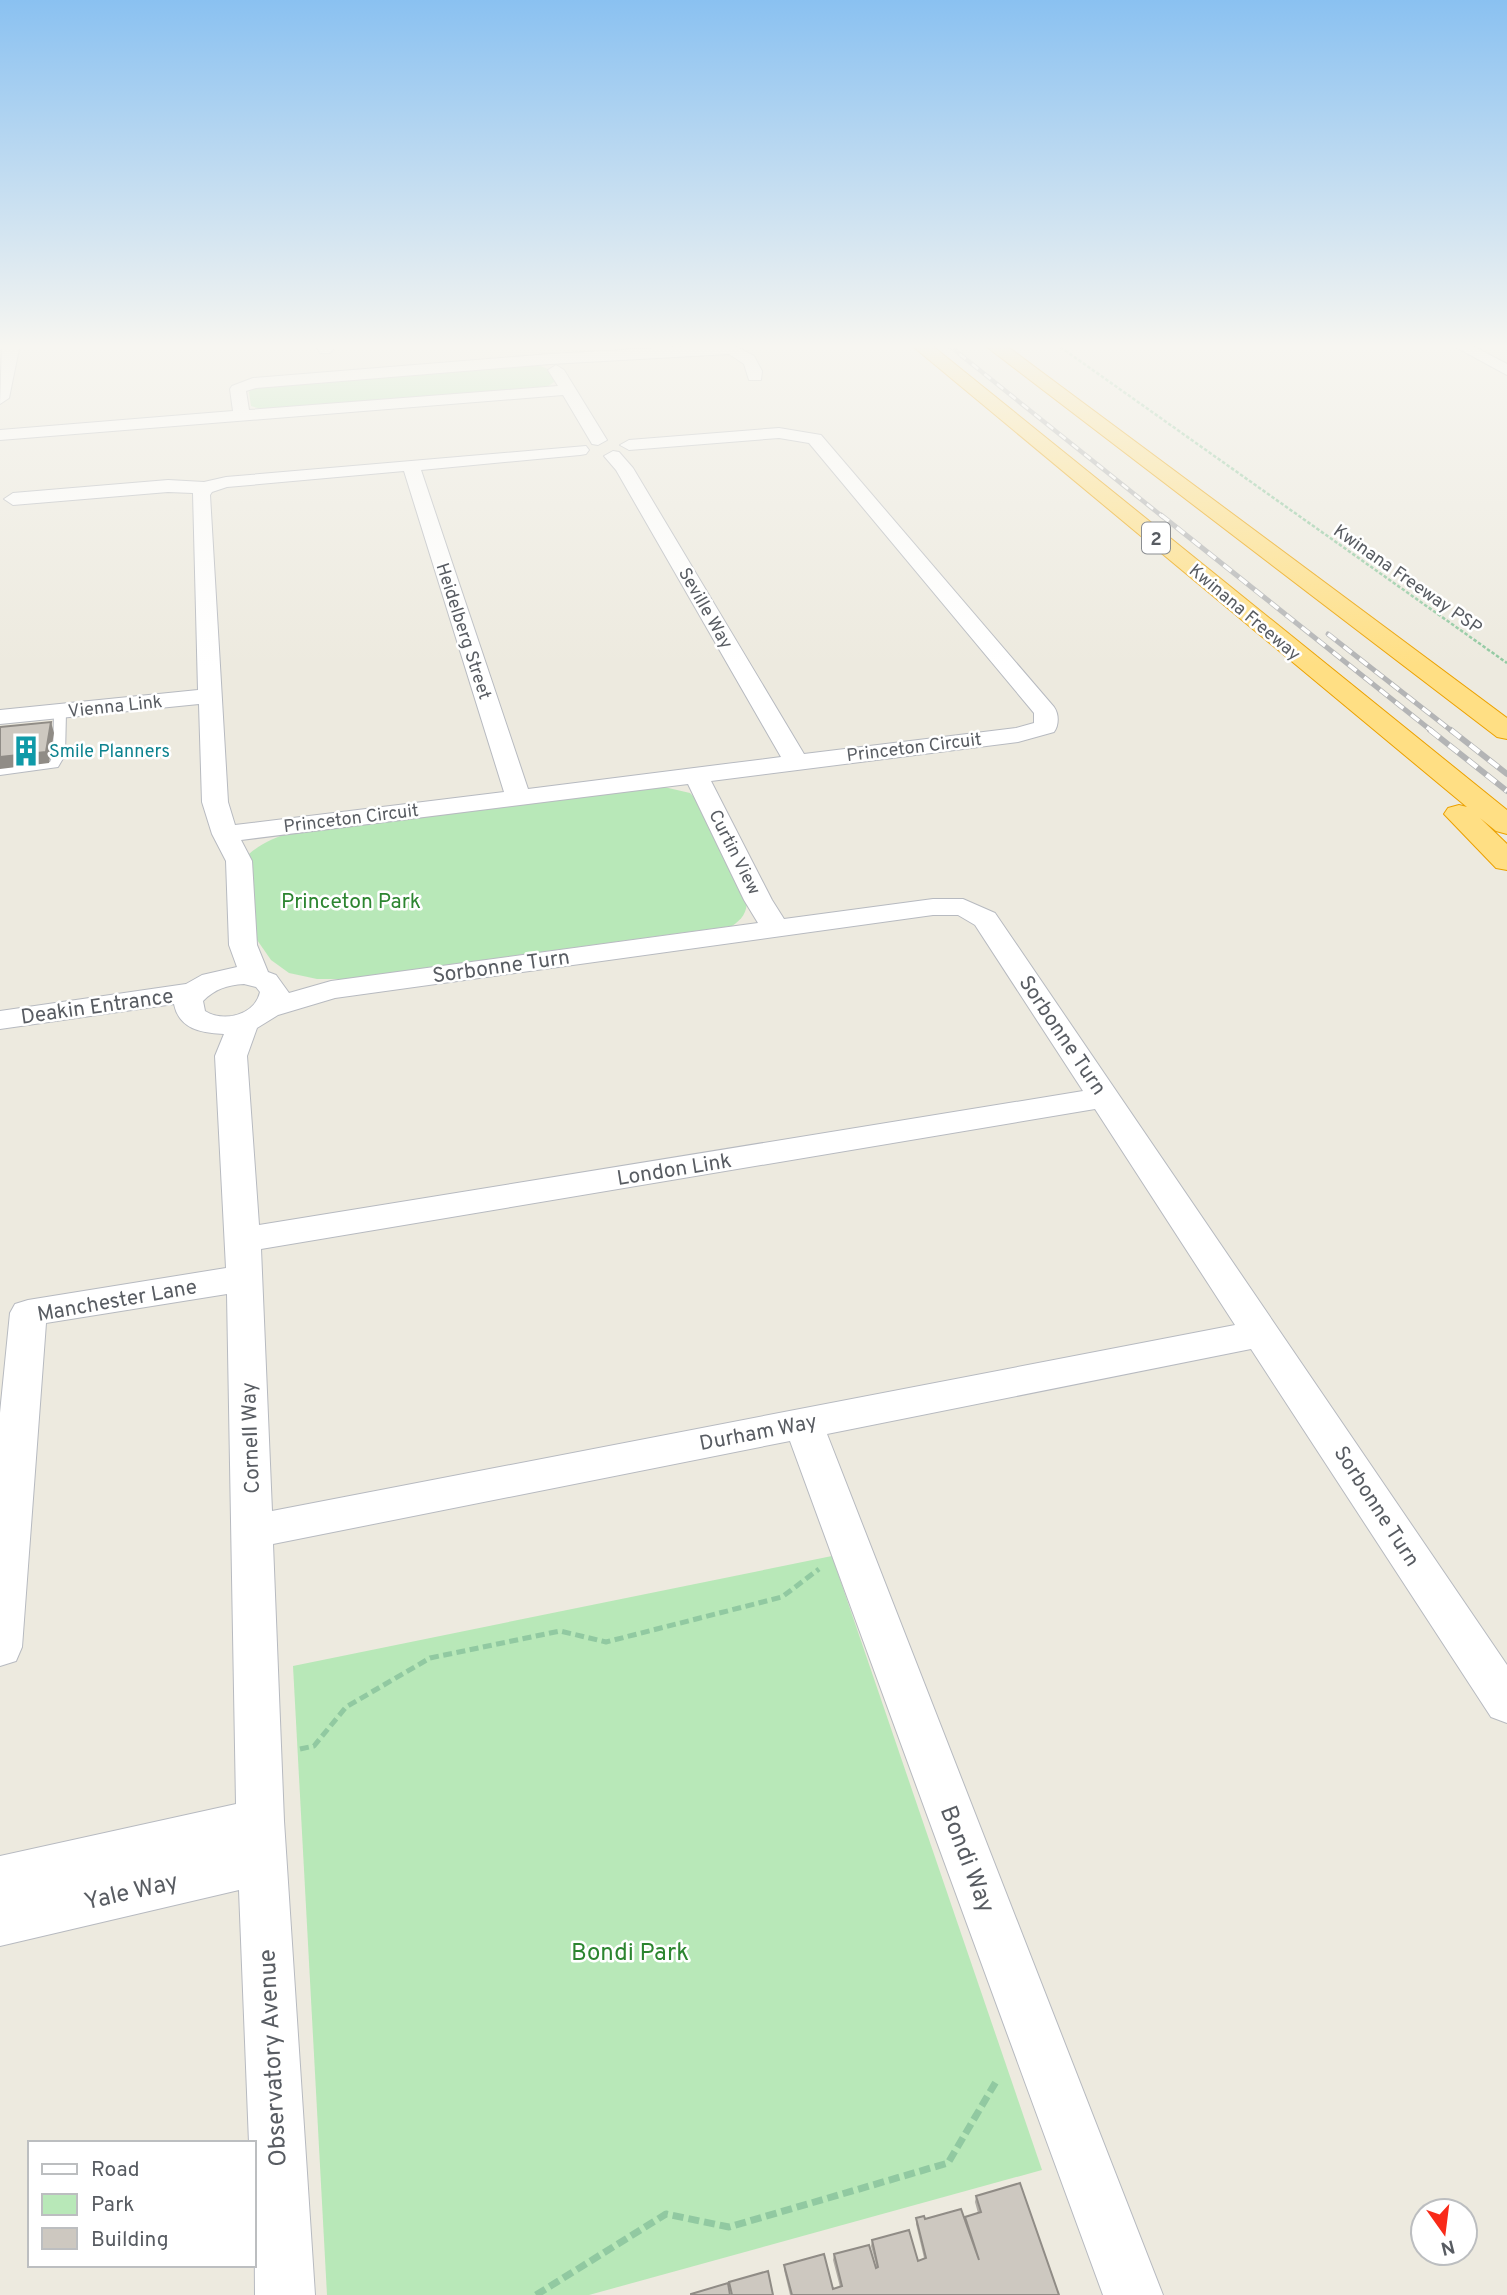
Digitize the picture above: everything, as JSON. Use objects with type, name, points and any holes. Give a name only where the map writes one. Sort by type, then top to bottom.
[{"type":"highway","name":"Kwinana Freeway","points":[[1049,451],[1507,825]]},
{"type":"highway","points":[[1135,451],[1507,731]]},
{"type":"highway","name":"2","points":[[1296,655],[1507,861]]},
{"type":"street","points":[[13,499],[168,486],[205,488],[226,482],[568,451]]},
{"type":"street","name":"Seville Way","points":[[615,451],[796,762]]},
{"type":"street","name":"Princeton Circuit","points":[[225,834],[1018,735],[1046,727],[1046,712],[825,451]]},
{"type":"street","name":"Heidelberg Street","points":[[411,466],[518,797]]},
{"type":"street","points":[[205,488],[201,495],[215,802],[225,834],[239,861],[243,945],[260,999]]},
{"type":"street","name":"Vienna Link","points":[[7,718],[211,696]]},
{"type":"street","name":"Curtin View","points":[[696,775],[758,900],[776,928]]},
{"type":"street","name":"Sorbonne Turn","points":[[260,999],[933,907],[963,907],[985,919],[1507,1703]]},
{"type":"street","points":[[203,1004],[243,945]]},
{"type":"street","points":[[203,1004],[235,976],[260,999]]},
{"type":"street","points":[[203,1004],[260,999]]},
{"type":"street","name":"Cornell Way","points":[[260,999],[232,1056],[244,1259],[262,1841]]},
{"type":"street","points":[[203,1004],[232,1056]]},
{"type":"street","name":"Deakin Entrance","points":[[0,1020],[203,1004]]},
{"type":"street","name":"Deakin Entrance","points":[[0,1037],[142,1020],[203,1004]]},
{"type":"street","name":"London Link","points":[[244,1259],[1105,1097]]},
{"type":"street","name":"Manchester Lane","points":[[0,1647],[28,1313],[244,1259]]},
{"type":"street","name":"Durham Way","points":[[254,1531],[1263,1333]]},
{"type":"street","name":"Bondi Way","points":[[803,1423],[1133,2295]]},
{"type":"street","name":"Yale Way","points":[[0,1880],[262,1841]]},
{"type":"street","name":"Yale Way","points":[[0,1921],[262,1841]]},
{"type":"street","name":"Observatory Avenue","points":[[262,1841],[285,2295]]},
{"type":"lane","points":[[0,771],[54,765],[59,755],[60,712]]},
{"type":"path","name":"Kwinana Freeway PSP","points":[[1207,451],[1507,663]]},
{"type":"path","points":[[300,1749],[314,1745],[346,1707],[430,1658],[561,1631],[606,1642],[782,1597],[820,1569]]},
{"type":"path","points":[[536,2295],[666,2214],[729,2227],[948,2163],[998,2080]]},
{"type":"green space","name":"Princeton Park","points":[[664,787],[690,793],[697,800],[747,900],[743,915],[732,926],[344,979],[317,979],[289,973],[271,960],[255,937],[249,854],[281,836],[293,832]]},
{"type":"green space","name":"Bondi Park","points":[[832,1556],[1042,2170],[589,2295],[327,2295],[293,1666]]},
{"type":"building","points":[[51,722],[46,752],[0,757],[0,727]]},
{"type":"building","points":[[1020,2183],[1059,2295],[792,2295],[784,2265],[824,2254],[833,2289],[842,2286],[834,2254],[869,2245],[876,2268],[878,2267],[872,2240],[909,2230],[918,2261],[926,2258],[916,2218],[924,2216],[925,2219],[961,2209],[979,2260],[965,2217],[981,2212],[976,2196]]},
{"type":"building","points":[[768,2271],[773,2295],[732,2295],[729,2282]]},
{"type":"building","points":[[728,2283],[730,2295],[691,2295],[691,2294]]},
{"type":"railway","points":[[1081,451],[1163,517]]},
{"type":"railway","points":[[1161,515],[1433,732]]},
{"type":"railway","points":[[1328,634],[1453,732]]},
{"type":"railway","points":[[1430,730],[1507,791]]},
{"type":"railway","points":[[1451,730],[1507,774]]},
{"type":"place","name":"Smile Planners","points":[[26,751]]}]
